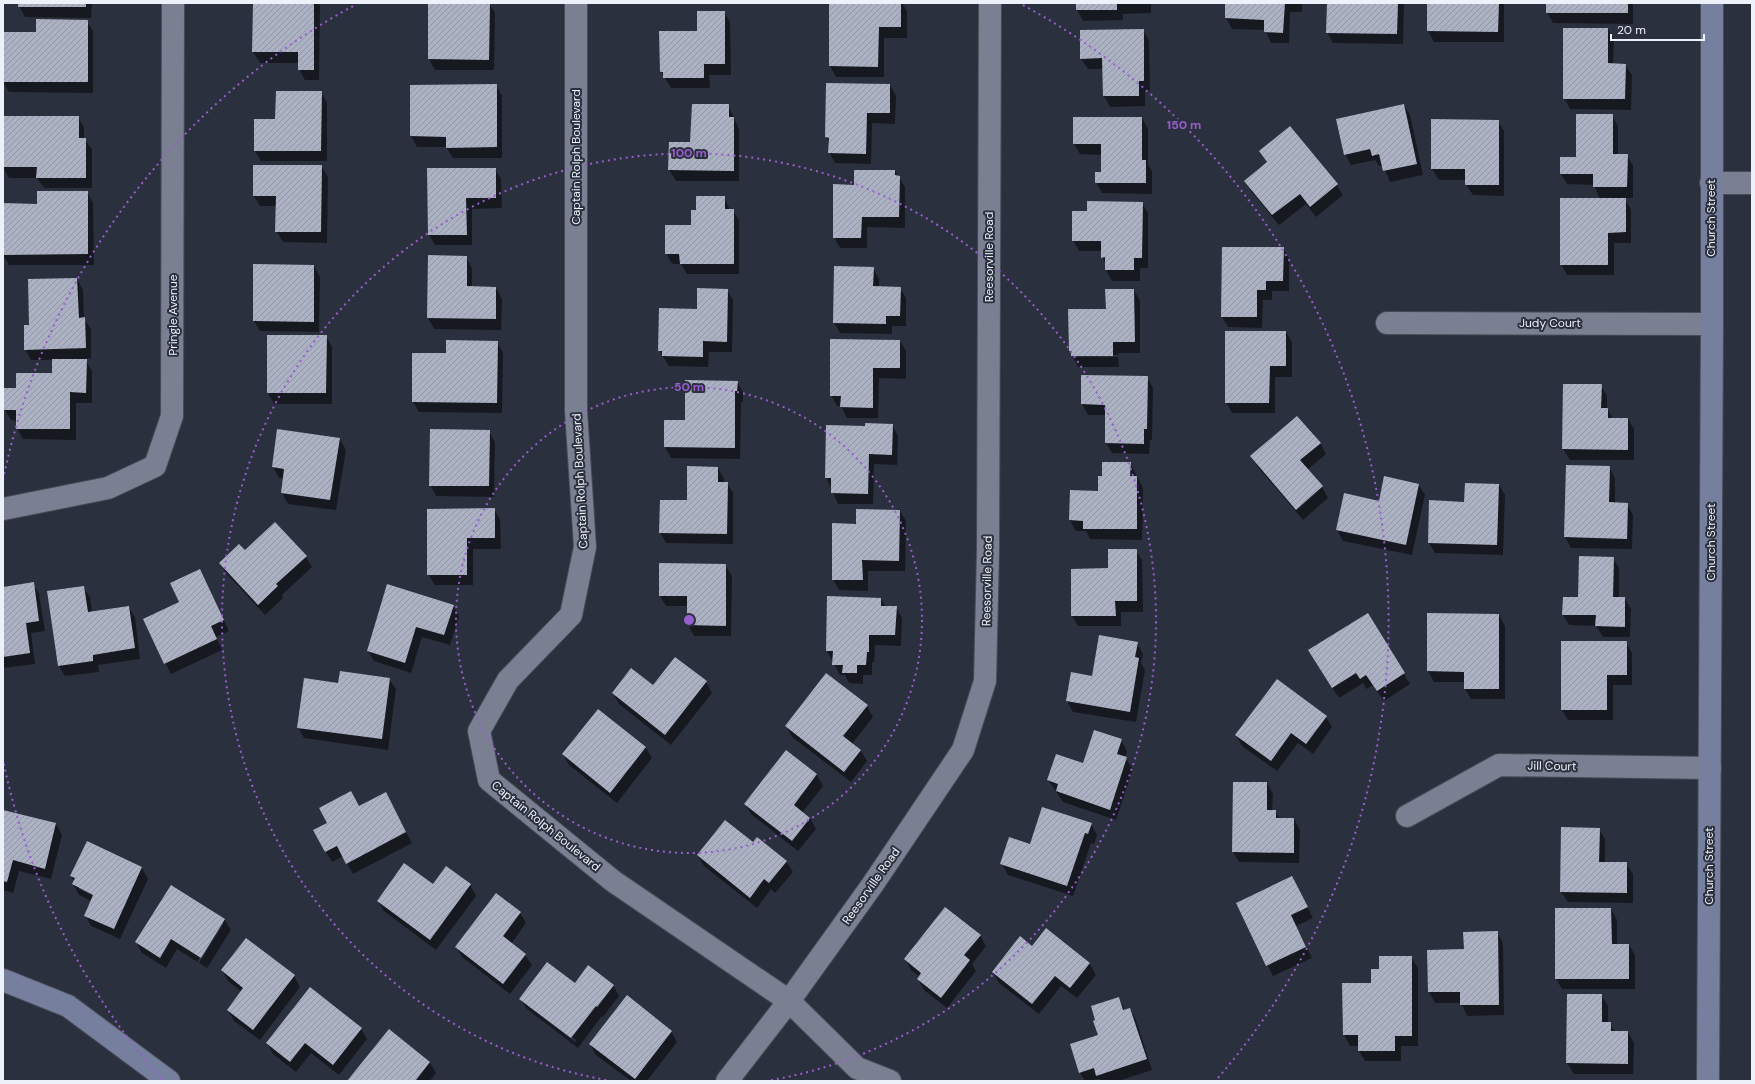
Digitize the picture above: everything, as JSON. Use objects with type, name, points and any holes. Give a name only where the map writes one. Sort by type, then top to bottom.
[{"type":"street","name":"Pringle Avenue","points":[[3,509],[108,488],[155,466],[172,416],[173,3]]},
{"type":"street","name":"Captain Rolph Boulevard","points":[[576,3],[576,411],[585,547],[572,615],[508,680],[479,731],[489,780],[613,881],[789,1001],[857,1068],[890,1081]]},
{"type":"street","name":"Reesorville Road","points":[[727,1081],[789,1001],[873,884],[963,750],[985,680],[988,543],[990,3]]},
{"type":"street","name":"Church Street","points":[[1708,1081],[1712,3]]},
{"type":"street","points":[[1711,183],[1752,183]]},
{"type":"street","name":"Judy Court","points":[[1387,323],[1712,324]]},
{"type":"street","name":"Jill Court","points":[[1407,816],[1499,765],[1710,768]]},
{"type":"street","points":[[3,980],[68,1006],[169,1081]]},
{"type":"building","points":[[18,3],[86,3],[86,7],[18,7]]},
{"type":"building","points":[[253,3],[314,3],[314,70],[298,70],[298,52],[252,52]]},
{"type":"building","points":[[428,3],[490,3],[489,60],[428,59]]},
{"type":"building","points":[[829,3],[901,3],[901,27],[879,27],[878,67],[829,66]]},
{"type":"building","points":[[1076,3],[1117,3],[1117,10],[1076,10]]},
{"type":"building","points":[[1225,3],[1285,3],[1283,33],[1264,32],[1264,20],[1225,18]]},
{"type":"building","points":[[1327,3],[1398,3],[1397,34],[1326,33]]},
{"type":"building","points":[[1427,3],[1499,3],[1498,32],[1427,31]]},
{"type":"building","points":[[1546,3],[1628,3],[1628,13],[1546,13]]},
{"type":"building","points":[[697,11],[725,11],[725,64],[704,64],[704,78],[663,78],[663,72],[660,72],[659,31],[697,31]]},
{"type":"building","points":[[36,19],[88,20],[88,82],[3,82],[3,32],[36,32]]},
{"type":"building","points":[[1563,28],[1608,28],[1608,63],[1626,64],[1625,99],[1563,99]]},
{"type":"building","points":[[1144,29],[1144,81],[1139,81],[1139,96],[1103,96],[1102,58],[1080,59],[1080,30]]},
{"type":"building","points":[[826,83],[890,84],[890,113],[867,113],[866,154],[828,153],[829,138],[825,137]]},
{"type":"building","points":[[497,84],[497,147],[446,148],[446,137],[410,136],[410,85]]},
{"type":"building","points":[[276,91],[322,91],[321,151],[254,151],[254,119],[275,119]]},
{"type":"building","points":[[692,104],[729,104],[729,117],[734,117],[734,171],[668,170],[669,142],[690,142]]},
{"type":"building","points":[[1404,104],[1417,164],[1383,171],[1379,154],[1372,156],[1370,149],[1344,155],[1336,119]]},
{"type":"building","points":[[1576,114],[1613,114],[1613,154],[1628,154],[1627,187],[1593,187],[1593,174],[1560,174],[1560,157],[1576,157]]},
{"type":"building","points":[[3,116],[79,116],[79,138],[86,138],[86,178],[36,178],[37,167],[3,167]]},
{"type":"building","points":[[1073,117],[1142,117],[1142,160],[1146,160],[1146,183],[1095,183],[1095,172],[1101,172],[1101,144],[1073,144]]},
{"type":"building","points":[[1431,119],[1499,120],[1499,185],[1465,185],[1465,169],[1431,169]]},
{"type":"building","points":[[1290,126],[1338,184],[1310,207],[1300,194],[1272,215],[1244,181],[1267,162],[1259,151]]},
{"type":"building","points":[[253,165],[322,165],[321,232],[275,232],[276,196],[253,196]]},
{"type":"building","points":[[427,168],[496,168],[496,198],[466,198],[467,235],[428,235]]},
{"type":"building","points":[[854,170],[895,170],[895,175],[900,176],[899,217],[862,217],[861,238],[833,238],[833,184],[854,185]]},
{"type":"building","points":[[37,191],[88,191],[88,254],[3,255],[3,203],[37,204]]},
{"type":"building","points":[[696,196],[725,196],[725,209],[734,209],[734,264],[680,264],[679,254],[665,254],[665,225],[691,225],[691,210],[696,210]]},
{"type":"building","points":[[1560,198],[1626,198],[1626,232],[1608,233],[1608,265],[1560,265]]},
{"type":"building","points":[[1087,201],[1143,202],[1142,258],[1134,258],[1134,270],[1105,270],[1105,257],[1101,258],[1101,241],[1072,241],[1072,211],[1087,211]]},
{"type":"building","points":[[1222,247],[1284,247],[1283,281],[1266,281],[1266,290],[1257,290],[1257,317],[1221,317]]},
{"type":"building","points":[[428,255],[467,256],[467,286],[496,287],[496,319],[427,318]]},
{"type":"building","points":[[253,264],[314,265],[314,322],[253,321]]},
{"type":"building","points":[[834,266],[874,267],[873,286],[901,287],[900,316],[886,316],[886,324],[833,323]]},
{"type":"building","points":[[77,278],[79,318],[85,317],[86,348],[24,350],[24,325],[29,325],[28,279]]},
{"type":"building","points":[[697,288],[728,289],[727,342],[703,341],[703,357],[662,356],[662,351],[658,351],[659,308],[697,309]]},
{"type":"building","points":[[1105,289],[1134,289],[1135,342],[1113,342],[1113,356],[1071,356],[1071,351],[1069,351],[1068,309],[1106,309]]},
{"type":"building","points":[[1225,331],[1286,331],[1286,366],[1270,366],[1269,403],[1225,403]]},
{"type":"building","points":[[267,335],[327,335],[326,393],[267,393]]},
{"type":"building","points":[[830,339],[900,340],[900,368],[873,368],[873,408],[840,407],[841,396],[830,396]]},
{"type":"building","points":[[446,340],[498,341],[497,403],[412,402],[412,353],[446,353]]},
{"type":"building","points":[[52,359],[87,359],[86,393],[70,392],[70,429],[16,429],[16,410],[4,410],[3,388],[16,388],[16,373],[52,373]]},
{"type":"building","points":[[1081,375],[1148,376],[1147,429],[1144,429],[1144,444],[1105,443],[1105,405],[1081,404]]},
{"type":"building","points":[[685,380],[738,381],[737,391],[735,391],[735,448],[664,447],[664,420],[685,420]]},
{"type":"building","points":[[1563,384],[1602,384],[1601,408],[1608,408],[1608,418],[1628,418],[1628,450],[1562,449]]},
{"type":"building","points":[[1297,416],[1321,443],[1300,460],[1323,486],[1296,510],[1250,456]]},
{"type":"building","points":[[865,423],[893,424],[892,455],[869,454],[868,494],[831,493],[831,478],[825,478],[826,425],[865,426]]},
{"type":"building","points":[[277,429],[340,438],[330,500],[281,493],[284,469],[272,467]]},
{"type":"building","points":[[430,429],[490,430],[489,486],[429,486]]},
{"type":"building","points":[[1102,462],[1131,462],[1130,476],[1137,476],[1137,529],[1083,529],[1083,521],[1069,520],[1070,490],[1098,491],[1098,476],[1102,476]]},
{"type":"building","points":[[1566,465],[1610,466],[1609,502],[1628,503],[1627,539],[1564,537]]},
{"type":"building","points":[[687,466],[718,467],[718,482],[728,482],[727,534],[659,533],[660,500],[687,500]]},
{"type":"building","points":[[1384,476],[1419,484],[1406,545],[1336,530],[1344,493],[1379,501]]},
{"type":"building","points":[[1465,483],[1499,484],[1497,545],[1428,543],[1429,500],[1464,502]]},
{"type":"building","points":[[495,508],[495,538],[467,538],[467,575],[427,575],[427,509]]},
{"type":"building","points":[[856,509],[900,510],[899,561],[862,560],[863,580],[832,580],[832,523],[856,524]]},
{"type":"building","points":[[275,522],[307,556],[276,584],[278,586],[258,605],[219,563],[239,544],[245,550]]},
{"type":"building","points":[[1108,549],[1137,549],[1137,601],[1115,601],[1116,616],[1071,616],[1071,569],[1108,568]]},
{"type":"building","points":[[1579,556],[1614,557],[1613,597],[1625,597],[1625,627],[1595,626],[1596,615],[1562,615],[1563,597],[1578,597]]},
{"type":"building","points":[[659,563],[726,564],[726,626],[687,625],[687,596],[659,596]]},
{"type":"building","points":[[200,569],[224,620],[211,626],[217,639],[164,664],[143,619],[179,602],[170,583]]},
{"type":"building","points":[[34,582],[39,621],[26,623],[30,653],[3,657],[3,587]]},
{"type":"building","points":[[387,584],[454,605],[444,635],[416,627],[405,663],[367,651]]},
{"type":"building","points":[[84,586],[88,612],[129,606],[135,648],[93,655],[93,661],[58,666],[47,591]]},
{"type":"building","points":[[827,596],[881,598],[881,606],[897,606],[895,635],[869,635],[869,652],[867,652],[866,665],[857,665],[857,673],[842,673],[843,665],[832,665],[833,651],[826,651]]},
{"type":"building","points":[[1368,613],[1405,673],[1377,691],[1366,675],[1360,679],[1356,673],[1332,688],[1308,650]]},
{"type":"building","points":[[1427,613],[1499,614],[1499,689],[1464,689],[1464,672],[1427,671]]},
{"type":"building","points":[[1099,635],[1138,642],[1135,657],[1139,658],[1130,712],[1066,701],[1071,672],[1092,676]]},
{"type":"building","points":[[1561,641],[1627,641],[1627,675],[1607,675],[1607,710],[1561,710]]},
{"type":"building","points":[[675,657],[707,681],[665,735],[612,693],[631,668],[653,685]]},
{"type":"building","points":[[340,671],[390,678],[382,739],[297,728],[304,678],[338,683]]},
{"type":"building","points":[[826,673],[868,705],[843,736],[861,750],[844,772],[785,726]]},
{"type":"building","points":[[1277,679],[1327,716],[1306,744],[1291,733],[1271,761],[1235,735]]},
{"type":"building","points":[[598,709],[646,747],[610,793],[562,754]]},
{"type":"building","points":[[1094,730],[1122,739],[1117,754],[1127,757],[1110,810],[1056,791],[1058,784],[1047,780],[1056,754],[1083,763]]},
{"type":"building","points":[[786,750],[817,774],[794,805],[810,818],[792,841],[744,804]]},
{"type":"building","points":[[1233,782],[1267,782],[1267,810],[1276,810],[1276,818],[1294,818],[1294,853],[1232,852]]},
{"type":"building","points":[[351,791],[359,806],[386,792],[406,832],[346,864],[337,846],[325,852],[313,830],[327,823],[319,808]]},
{"type":"building","points":[[1042,807],[1092,823],[1088,834],[1085,833],[1067,886],[1000,864],[1009,837],[1030,844]]},
{"type":"building","points":[[3,810],[56,823],[45,869],[13,860],[7,882],[3,881]]},
{"type":"building","points":[[725,820],[753,842],[757,837],[787,861],[769,883],[764,879],[750,898],[697,855]]},
{"type":"building","points":[[1561,827],[1600,828],[1599,862],[1627,862],[1627,893],[1560,892]]},
{"type":"building","points":[[87,841],[142,867],[114,929],[84,916],[93,895],[72,884],[75,878],[70,876]]},
{"type":"building","points":[[404,863],[433,884],[446,866],[471,884],[430,940],[377,901]]},
{"type":"building","points":[[1292,876],[1308,907],[1291,915],[1306,947],[1266,966],[1236,903]]},
{"type":"building","points":[[171,885],[225,919],[201,958],[171,939],[160,958],[135,942]]},
{"type":"building","points":[[496,893],[521,912],[503,936],[526,954],[503,984],[455,947]]},
{"type":"building","points":[[945,907],[981,935],[964,955],[970,960],[941,998],[917,979],[921,973],[904,959]]},
{"type":"building","points":[[1555,908],[1611,908],[1612,944],[1629,944],[1629,979],[1555,979]]},
{"type":"building","points":[[1046,928],[1090,963],[1070,988],[1055,976],[1032,1004],[992,972],[1020,936],[1032,946]]},
{"type":"building","points":[[1498,931],[1499,1005],[1460,1005],[1460,992],[1428,992],[1427,950],[1464,949],[1463,932]]},
{"type":"building","points":[[246,938],[295,975],[253,1030],[227,1010],[243,988],[221,970]]},
{"type":"building","points":[[1379,956],[1412,956],[1412,1036],[1395,1036],[1395,1051],[1358,1051],[1358,1035],[1343,1035],[1342,983],[1371,983],[1371,969],[1379,969]]},
{"type":"building","points":[[547,962],[575,983],[588,965],[614,985],[571,1038],[519,999]]},
{"type":"building","points":[[310,987],[362,1028],[333,1065],[305,1043],[290,1062],[266,1043]]},
{"type":"building","points":[[1567,994],[1602,994],[1602,1022],[1611,1022],[1611,1031],[1628,1031],[1628,1064],[1566,1063]]},
{"type":"building","points":[[627,995],[672,1031],[635,1079],[589,1044]]},
{"type":"building","points":[[1119,997],[1123,1010],[1130,1008],[1147,1059],[1096,1076],[1094,1068],[1079,1073],[1070,1044],[1098,1035],[1093,1021],[1095,1020],[1091,1006]]},
{"type":"building","points":[[389,1029],[430,1062],[416,1080],[347,1081]]}]
